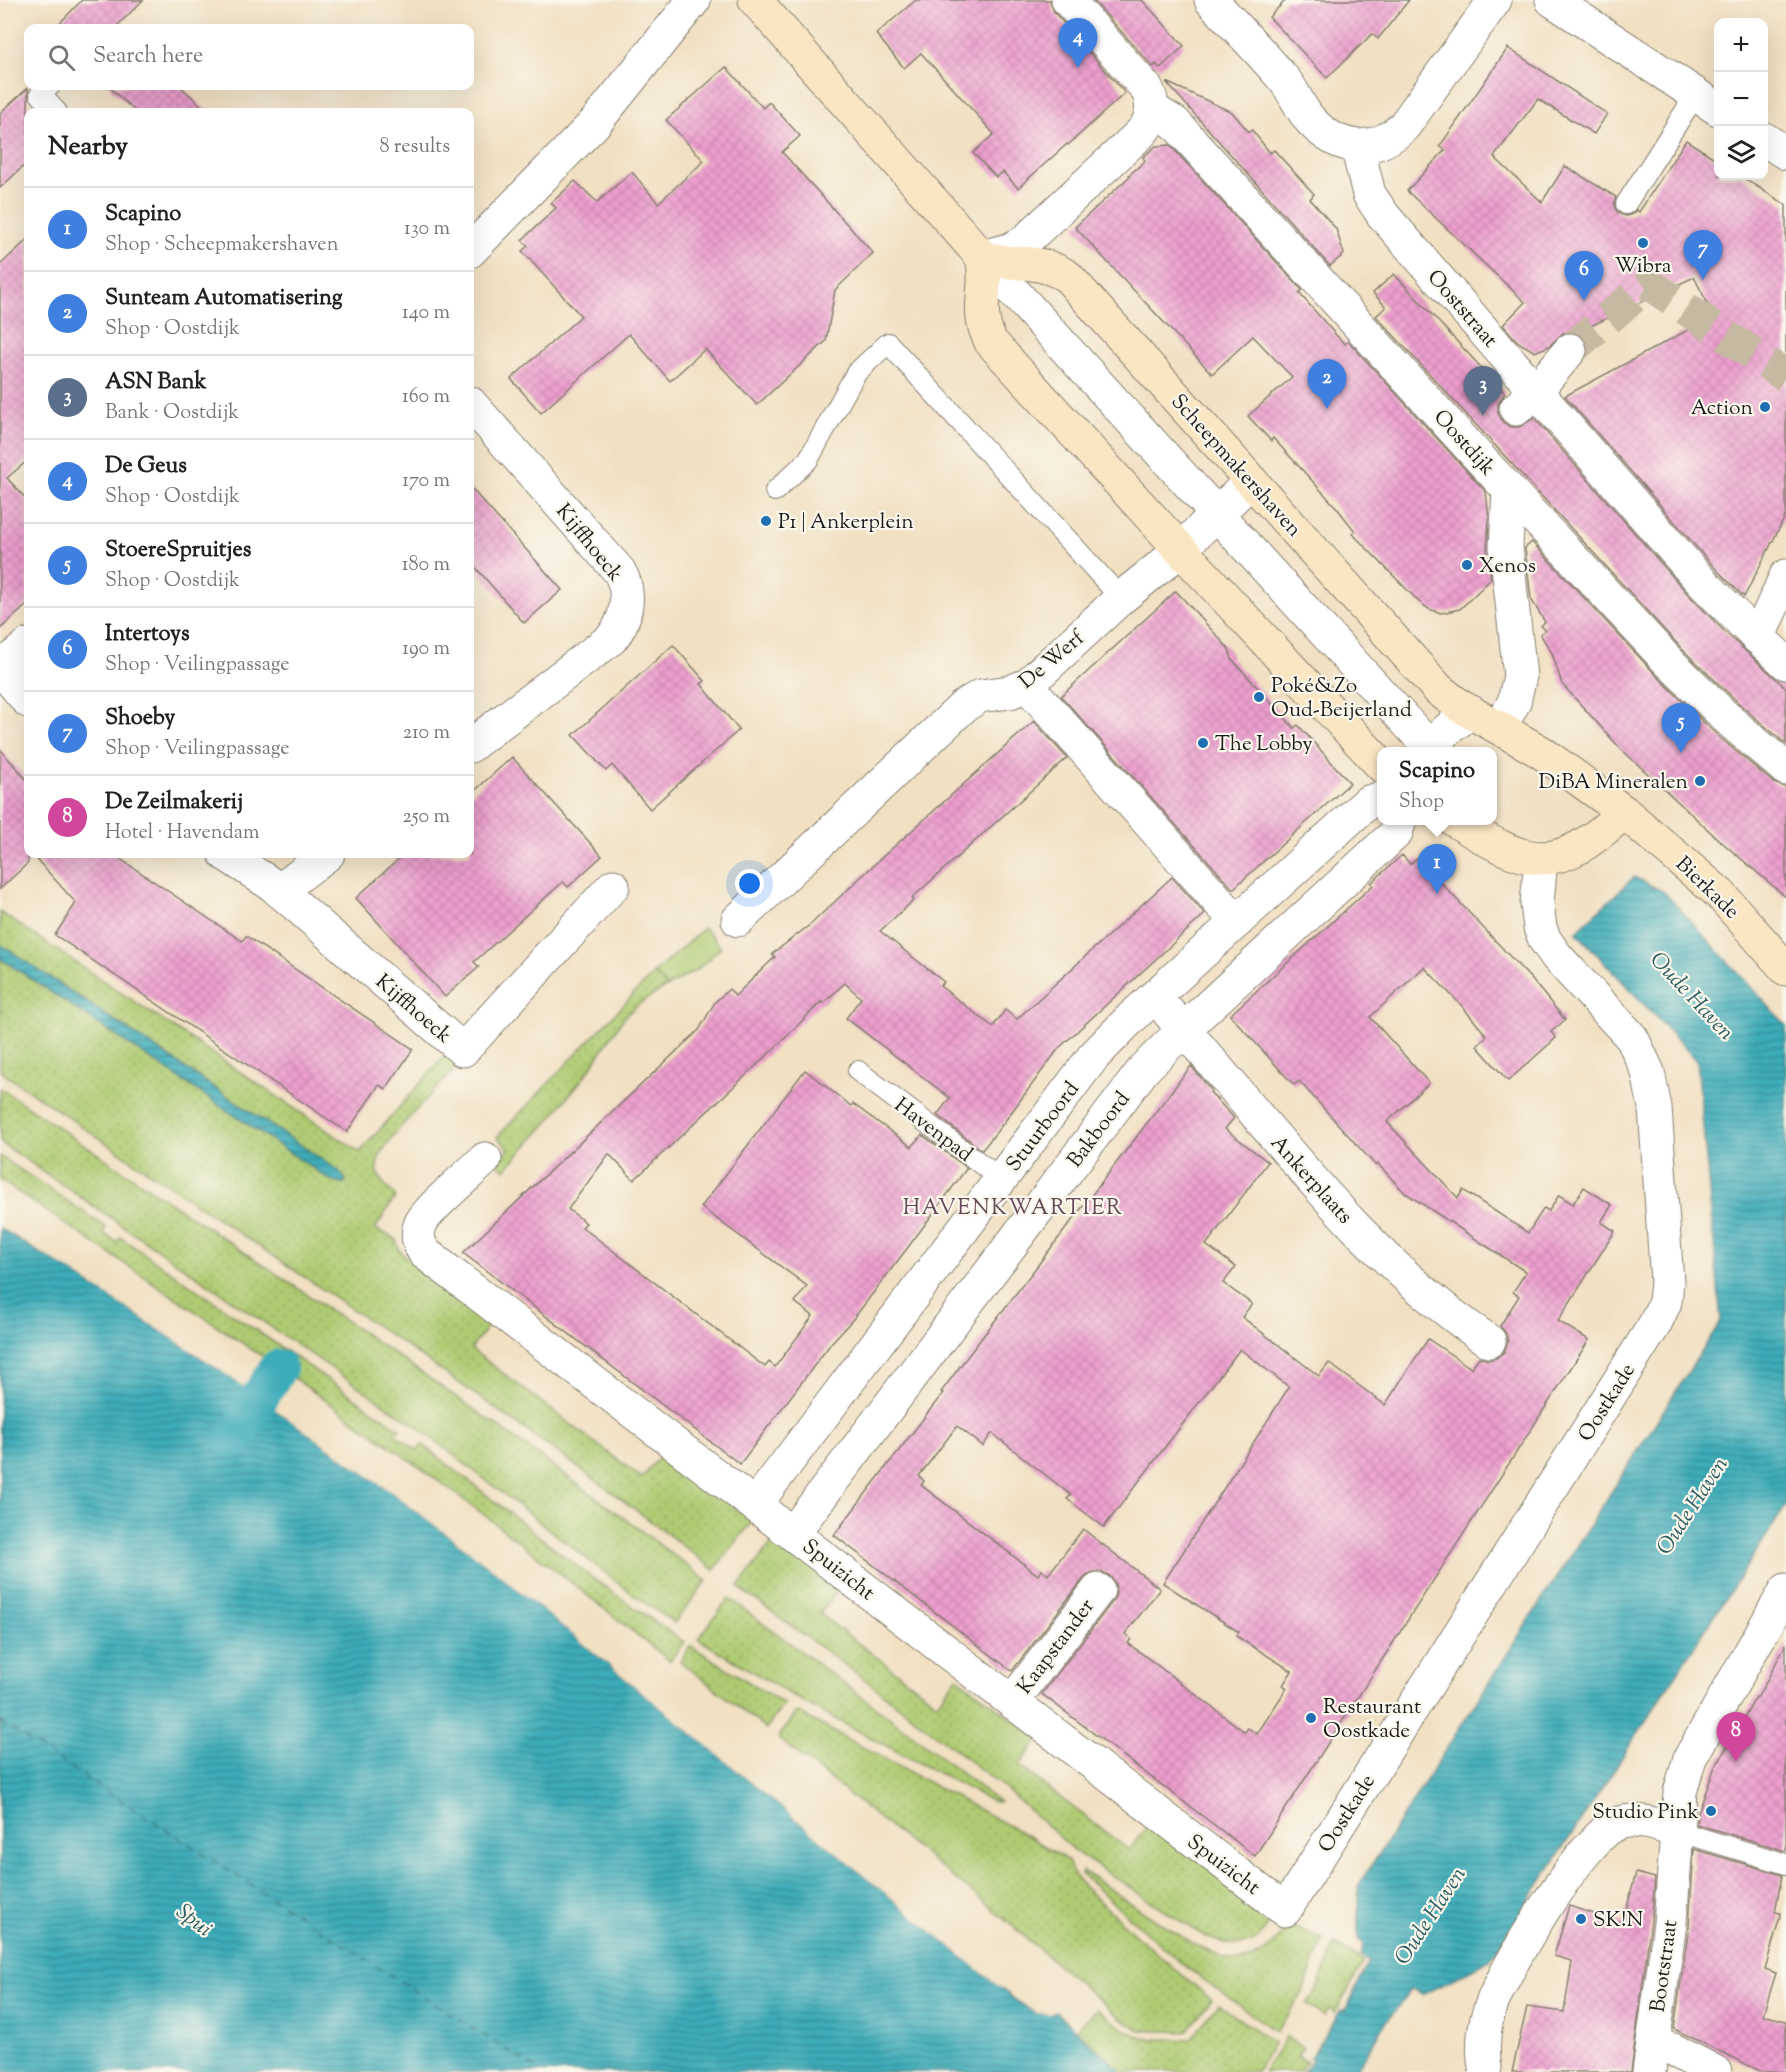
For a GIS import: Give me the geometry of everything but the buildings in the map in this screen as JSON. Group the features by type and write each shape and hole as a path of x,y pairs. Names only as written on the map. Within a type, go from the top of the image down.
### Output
{"street":[{"path":"474,247 590,129 694,0"},
{"path":"755,0 982,257 1427,747"},
{"path":"982,257 1009,250 1024,242 1142,133 1150,120 1152,108 1144,85 1068,0"},
{"path":"1211,0 1286,82 1311,121 1337,140 1358,146 1379,144 1388,140 1404,126 1495,0"},
{"path":"1552,0 1707,102"},
{"name":"Oostdijk","path":"1152,108 1175,123 1480,444 1509,490 1669,662 1731,722 1786,769"},
{"path":"1768,142 1786,153"},
{"name":"Ooststraat","path":"1358,146 1364,180 1374,205 1526,400 1700,580 1786,663"},
{"path":"982,257 984,271 982,318 991,342 1377,761"},
{"name":"Scheepmakershaven","path":"982,257 994,261 1040,264 1068,277 1439,690 1471,712"},
{"path":"1526,400 1570,350"},
{"name":"Kijffhoeck","path":"474,408 619,571 624,581 627,598 623,618 611,639 474,743"},
{"name":"De Werf","path":"738,920 964,706 980,696 1010,692 1027,684 1121,598 1180,549 1251,481"},
{"path":"1500,728 1514,702 1520,676 1506,547 1509,490"},
{"path":"1758,638 1786,576"},
{"path":"24,648 0,669 24,696"},
{"path":"1027,684 1237,922"},
{"path":"1433,747 1448,729 1471,712"},
{"name":"Bierkade","path":"1471,712 1541,752 1624,812 1720,894 1786,969"},
{"name":"Stuurboord","path":"755,1505 1093,1057 1154,997 1368,802 1377,799"},
{"path":"1462,825 1510,853 1541,858 1555,857 1585,844 1624,812"},
{"name":"Bakboord","path":"793,1533 1134,1082 1184,1029 1396,833 1398,825"},
{"name":"Kijffhoeck","path":"231,858 279,891 463,1050 614,886"},
{"path":"279,891 323,858"},
{"name":"Oostkade","path":"1285,1910 1660,1316 1665,1302 1667,1282 1652,1086 1645,1061 1632,1038 1557,957 1545,940 1540,928 1538,904 1541,858"},
{"name":"Ankerplaats","path":"1154,997 1184,1029 1280,1145 1376,1248 1427,1296 1461,1323 1490,1341"},
{"name":"Spuizicht","path":"485,1159 422,1221 418,1233 420,1247 426,1254 1285,1910"},
{"name":"Havenpad","path":"1002,1180 1039,1208"},
{"path":"842,1391 879,1420"},
{"name":"Kaapstander","path":"1012,1702 1098,1590"},
{"name":"Bootstraat","path":"1715,2072 1673,2050 1651,2058 1673,1887 1680,1792 1690,1758 1786,1590"},
{"path":"1485,2068 1484,2033 1500,1986 1545,1909 1587,1849 1602,1832 1620,1822 1639,1822 1677,1832"}],"lane":[{"path":"45,90 40,94 53,108"},
{"path":"1626,204 1707,102"},
{"path":"775,491 808,460 856,373 888,343 1121,598"},
{"name":"Havenpad","path":"858,1071 1002,1180"},
{"path":"1677,1832 1786,1864"}],"green space":[{"path":"0,912 360,1152 447,1053 460,1064 401,1127 382,1152 378,1161 378,1172 385,1185 396,1196 375,1229 396,1239 399,1251 490,1323 471,1349 642,1478 662,1453 753,1521 714,1570 593,1478 470,1391 0,1071 0,958 332,1180 343,1184 346,1180 339,1171 0,944"},
{"path":"704,928 721,947 698,969 667,987 654,973"},
{"path":"654,973 667,987 640,1003 625,1016 587,1073 548,1122 505,1170 495,1162 509,1149 497,1137"},
{"path":"0,1088 446,1390 534,1452 707,1581 674,1623 635,1596 416,1426 0,1142"},
{"path":"0,1156 106,1227 103,1233 117,1242 120,1237 400,1429 394,1433 417,1450 423,1445 591,1577 684,1642 670,1661 555,1569 383,1441 0,1180"},
{"path":"776,1537 840,1587 820,1614 937,1703 957,1677 1039,1739 1019,1766 1129,1850 1149,1824 1273,1915 1262,1934 1248,1944 1240,1945 1204,1936 1080,1855 1004,1788 962,1755 864,1679 738,1587"},
{"path":"729,1598 999,1802 993,1802 805,1703 698,1639"},
{"path":"691,1646 784,1704 766,1729 680,1661"},
{"path":"797,1712 1032,1838 1068,1861 1072,1872 1084,1887 1148,1946 1212,2000 1186,2032 1139,2030 1120,2018 983,1901 778,1738"},
{"path":"1083,1871 1184,1938 1224,1958 1238,1961 1261,1954 1274,1944 1288,1924 1323,1939 1303,1992 1276,2032 1182,1964 1081,1874"},
{"path":"1335,1944 1364,1961 1335,2013 1328,2008 1324,2016 1307,2005 1319,1985"},
{"path":"1218,2004 1274,2043 1256,2072 1122,2072 1076,2030 1097,2009 1131,2033 1140,2036 1191,2039"},
{"path":"1286,2037 1303,2048 1297,2056 1307,2062 1299,2072 1263,2072"}],"water":[{"name":"Oude Haven","path":"1634,877 1664,892 1786,1025 1786,1506 1490,1960 1422,1995 1412,1989 1378,2033 1379,2035 1355,2072 1303,2072 1312,2061 1310,2058 1341,2010 1345,2011 1369,1961 1361,1956 1363,1944 1358,1939 1358,1886 1721,1321 1697,1061 1576,932"},
{"path":"0,944 339,1171 346,1180 343,1184 332,1181 0,958"},
{"name":"Spui","path":"0,1228 64,1267 210,1363 394,1494 499,1574 1024,2007 1040,2014 1055,2011 1122,2072 0,2072"}],"pier":[{"path":"0,1224 66,1264 212,1361 396,1492 501,1571 999,1983 1038,2010 1046,2012 1057,2008 1049,2014 1037,2013 997,1985 499,1574 394,1494 210,1363 0,1227"}],"waterway":[{"path":"233,1440 278,1368"}],"ferry route":[{"path":"0,1722 541,2072"},
{"path":"1099,2072 1103,2067"}],"tunnel":[{"path":"1570,350 1649,284 1786,376"}],"place":[{"name":"De Geus","path":"1078,68"},
{"name":"Wibra","path":"1643,243"},
{"name":"Shoeby","path":"1703,280"},
{"name":"Intertoys","path":"1584,301"},
{"name":"Action","path":"1765,407"},
{"name":"Sunteam Automatisering","path":"1327,409"},
{"name":"ASN Bank","path":"1483,416"},
{"name":"P1 | Ankerplein","path":"766,521"},
{"name":"Xenos","path":"1467,565"},
{"name":"Poké&Zo Oud-Beijerland","path":"1259,697"},
{"name":"The Lobby","path":"1203,743"},
{"name":"StoereSpruitjes","path":"1681,753"},
{"name":"DiBA Mineralen","path":"1700,781"},
{"name":"Scapino","path":"1437,894"},
{"name":"Restaurant Oostkade","path":"1311,1718"},
{"name":"De Zeilmakerij","path":"1736,1762"},
{"name":"Studio Pink","path":"1711,1811"},
{"name":"SK!N","path":"1581,1919"}],"district":[{"name":"HAVENKWARTIER","path":"1013,1206"}]}
